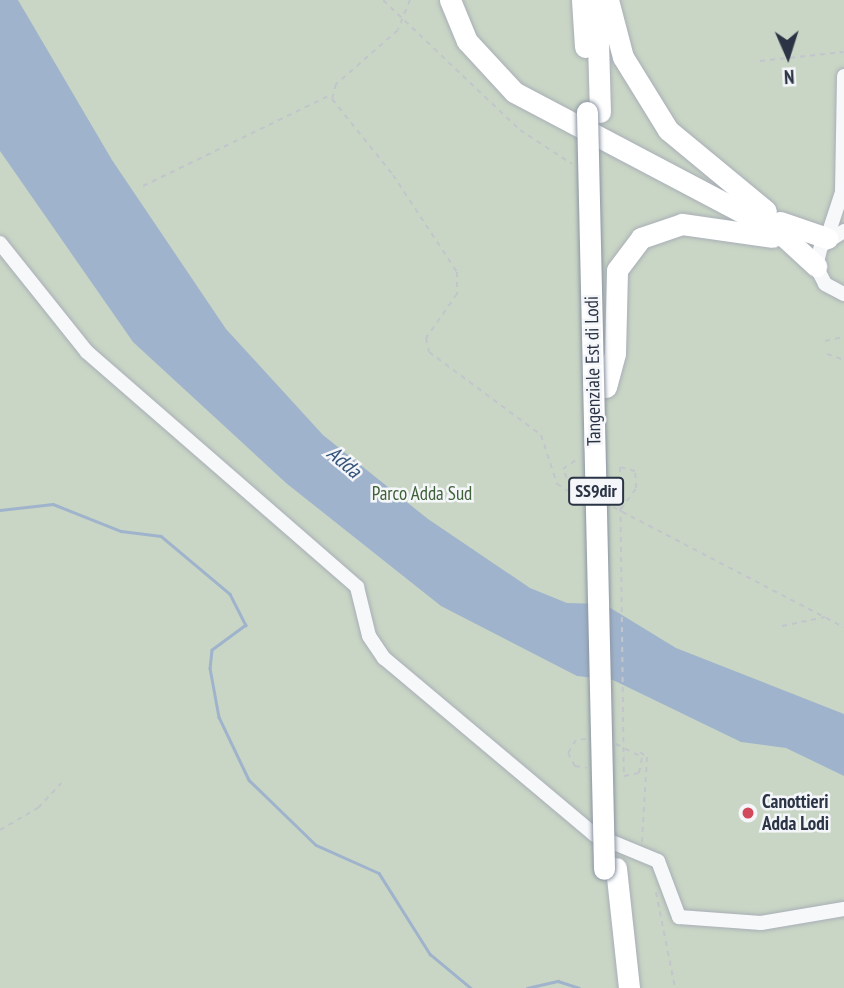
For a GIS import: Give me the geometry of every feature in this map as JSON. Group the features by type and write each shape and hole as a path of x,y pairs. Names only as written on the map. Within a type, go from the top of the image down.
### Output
{"highway":[{"path":"450,0 467,41 514,92 713,195 801,248 816,266"},
{"path":"574,0 585,46"},
{"name":"Tangenziale Est di Lodi","path":"582,0 594,112 606,387 610,869"},
{"name":"Tangenziale Est di Lodi","path":"597,0 594,112 610,869"},
{"path":"608,0 623,57 668,130 712,172 792,227"},
{"path":"713,195 792,227 836,235"},
{"path":"606,387 615,353 621,261 650,231 682,224 751,231 801,248"},
{"name":"SS9dir","path":"610,869 614,988"},
{"name":"SS9dir","path":"610,869 628,988"}],"street":[{"path":"844,76 843,194 836,235 816,266 825,284 844,294"},
{"path":"0,243 87,352 358,587 369,636 384,658 582,825 661,864 674,912 684,920 761,923 844,908"}],"path":[{"path":"383,0 401,21 520,130 572,164"},
{"path":"143,186 331,95 401,21 410,0"},
{"path":"760,61 844,52"},
{"path":"331,95 457,272 457,294 426,338 429,352 537,432 548,444 557,484 587,500"},
{"path":"825,341 844,337"},
{"path":"827,354 844,360"},
{"path":"576,496 564,479 568,462 586,461"},
{"path":"621,509 636,488 635,471 620,467 624,776 639,773 642,757"},
{"path":"610,506 621,509 844,627"},
{"path":"782,626 826,617"},
{"path":"570,746 575,766 593,765"},
{"path":"638,752 647,757 640,853"},
{"path":"0,830 38,808 61,783"},
{"path":"654,883 675,988"}],"green space":[{"name":"Parco Adda Sud","path":"0,0 844,0 844,988 0,988"}],"water":[{"name":"Adda","path":"0,0 18,0 112,160 226,329 323,435 428,519 530,588 567,603 604,604 676,648 844,714 844,776 786,748 741,742 613,680 577,676 441,606 286,483 133,342 0,151"}],"waterway":[{"path":"0,510 53,504 121,531 161,536 230,594 246,625 212,650 210,668 219,717 249,780 316,845 379,873 430,954 471,988"},
{"path":"527,988 558,981 579,988"}],"place":[{"name":"Canottieri Adda Lodi","path":"748,813"}]}
